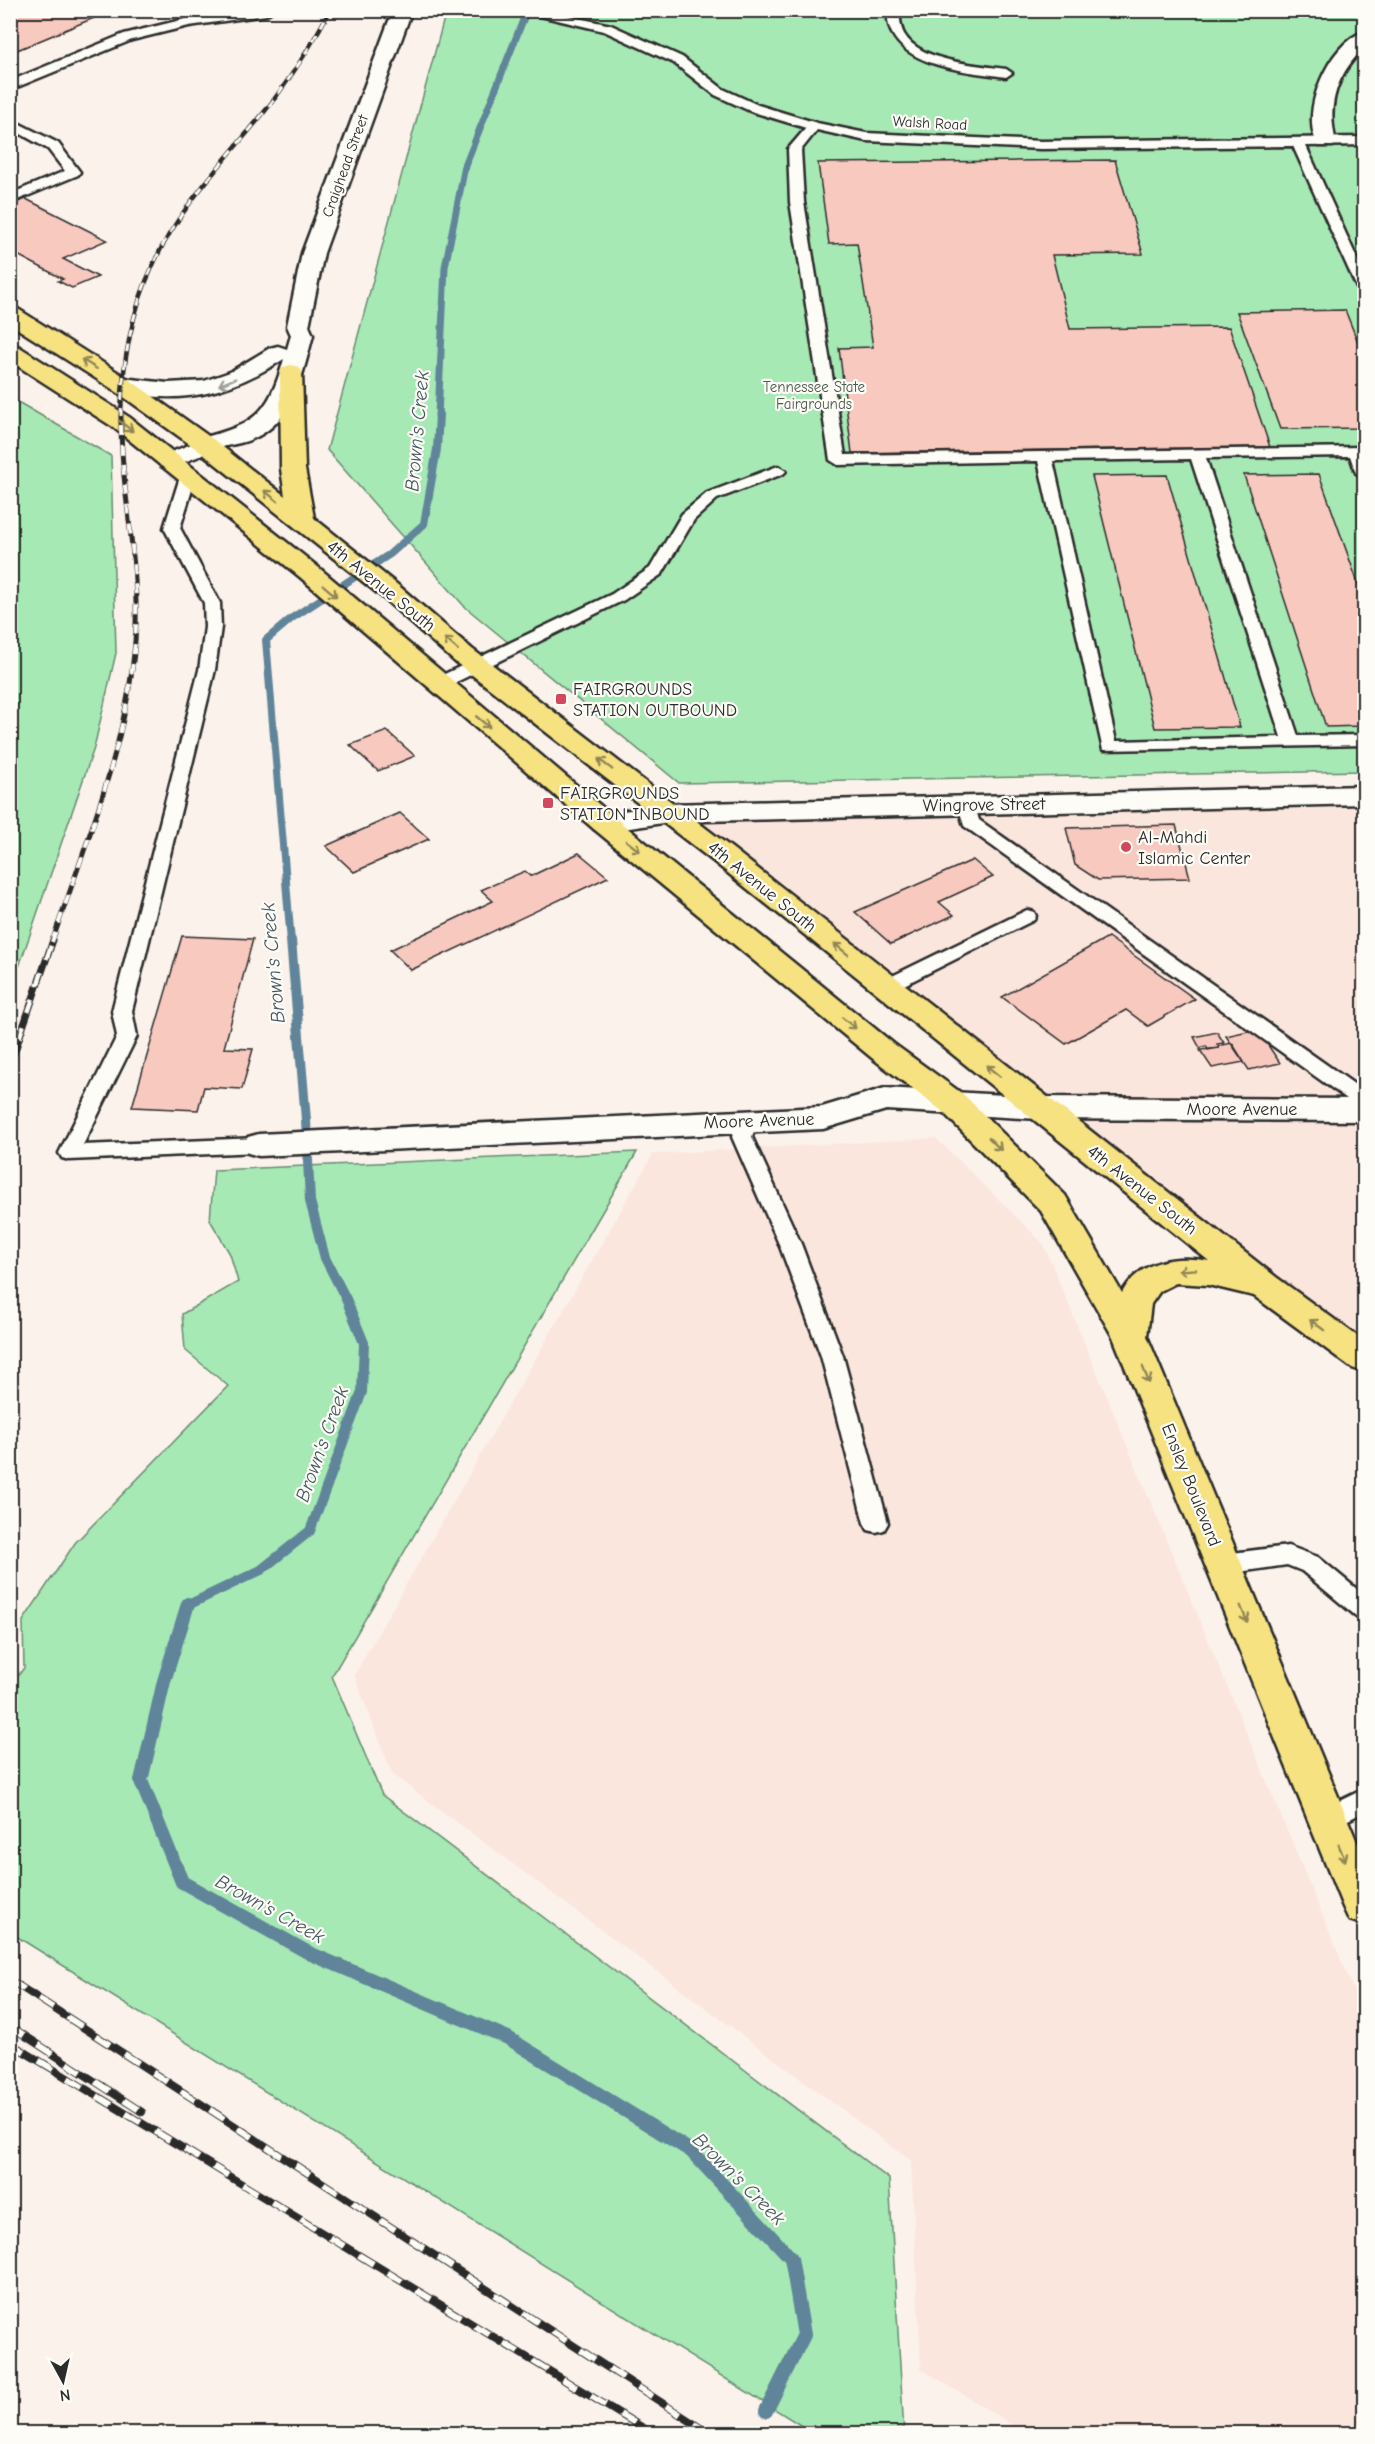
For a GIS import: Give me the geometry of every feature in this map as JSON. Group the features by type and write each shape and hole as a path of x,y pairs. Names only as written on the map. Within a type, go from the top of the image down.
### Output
{"main road":[{"name":"4th Avenue South","path":"10,314 212,443 302,521 350,558 477,665 669,813 1264,1286 1365,1359"},
{"name":"4th Avenue South","path":"10,351 121,422 309,572 603,823 884,1051 953,1103"},
{"path":"285,362 293,469 302,521"},
{"name":"Ensley Boulevard","path":"953,1103 1053,1203 1130,1336 1365,1907"},
{"path":"1130,1336 1137,1297 1148,1282 1169,1271 1197,1269 1264,1286"}],"street":[{"name":"Craighead Street","path":"179,469 212,443 241,437 262,425 281,404 285,362 302,335 298,326 314,253 403,10"},
{"path":"1326,142 1321,128 1320,108 1326,87 1339,67 1365,38"},
{"path":"122,385 181,391 217,386 285,362"},
{"name":"Wingrove Street","path":"603,823 669,813 1365,795"},
{"name":"Moore Avenue","path":"259,1145 823,1118 885,1099 1039,1108 1365,1110"}],"lane":[{"name":"Walsh Road","path":"521,10 607,28 678,60 719,92 754,108 814,126 866,137 1041,145 1365,141"},
{"path":"893,10 898,35 916,52 942,62 1006,73"},
{"path":"10,86 128,38 189,22 266,11"},
{"path":"10,123 53,146 73,172 10,199"},
{"path":"814,126 794,149 797,202 838,460 1360,451 1365,473"},
{"path":"1298,142 1365,288"},
{"path":"1197,454 1290,742"},
{"path":"1044,456 1109,746 1365,740"},
{"path":"179,469 172,528 212,603 213,627 207,670 122,1011 127,1036 69,1153 259,1145"},
{"path":"438,684 618,597 656,571 688,517 712,496 778,471"},
{"path":"967,805 970,822 1365,1101"},
{"path":"887,986 1027,916"},
{"path":"747,1121 742,1137 748,1155 790,1244 832,1356 876,1523"},
{"path":"1224,1564 1288,1555 1310,1564 1365,1609"},
{"path":"1328,1819 1365,1800"}],"shaded area":[{"path":"1364,795 1364,1359 1264,1286 669,813"},
{"path":"936,1138 1043,1243 1364,2015 1364,2433 1026,2433 921,2369 911,2161 392,1774 354,1675 653,1154"}],"green space":[{"name":"Tennessee State Fairgrounds","path":"446,11 1364,11 1364,771 679,783 464,606 327,450"},
{"path":"11,398 111,456 116,653 94,748 11,990"},
{"path":"637,1152 332,1676 382,1795 889,2179 904,2433 813,2433 11,1933 10,1686 24,1668 23,1621 75,1543 228,1386 185,1350 182,1314 238,1282 230,1254 210,1220 214,1170"}],"building":[{"path":"10,10 113,10 10,53"},
{"path":"1115,160 1143,254 1052,255 1070,329 1229,327 1270,447 852,453 839,348 873,347 857,243 829,244 818,163"},
{"path":"26,199 107,240 63,259 98,277 72,288 58,281 63,279 10,251 10,205"},
{"path":"1345,310 1364,357 1364,428 1280,429 1237,312"},
{"path":"1319,474 1364,600 1364,726 1326,727 1244,475"},
{"path":"1167,475 1240,727 1155,728 1092,476"},
{"path":"387,731 415,756 378,771 350,745"},
{"path":"400,813 429,839 354,872 326,846"},
{"name":"Al-Mahdi Islamic Center","path":"1176,825 1190,878 1098,880 1075,865 1066,828"},
{"path":"579,853 608,877 411,970 390,950 493,901 481,890 525,871 531,876"},
{"path":"973,860 993,877 939,902 954,915 891,944 855,912"},
{"path":"182,936 253,939 224,1048 253,1049 242,1089 204,1087 198,1110 132,1107"},
{"path":"1108,937 1195,999 1148,1026 1126,1010 1066,1044 1002,997"},
{"path":"1257,1029 1280,1063 1249,1070 1226,1036"},
{"path":"1217,1032 1224,1043 1217,1044 1219,1048 1208,1050 1206,1046 1200,1048 1194,1037"},
{"path":"1232,1043 1244,1062 1212,1068 1200,1050 1219,1048 1218,1046"}],"waterway":[{"name":"Brown's Creek","path":"438,416 445,267 465,166 527,10"},
{"name":"Brown's Creek","path":"291,942 266,640 292,618 390,554 424,524 437,449 439,415"},
{"name":"Brown's Creek","path":"188,1605 261,1570 310,1531 362,1392 364,1343 346,1299 325,1258 310,1201 306,1120 291,940"},
{"name":"Brown's Creek","path":"188,1605 164,1681 141,1781 182,1882 309,1953 508,2038 691,2151 791,2258 804,2335 766,2411"}],"railway":[{"path":"121,416 123,377 133,320 145,283 163,245 200,190 268,108 305,53 330,10"},
{"path":"52,942 106,786 117,746 133,665 136,598 123,467 121,416"},
{"path":"10,1065 53,940"},
{"path":"10,1980 710,2434"},
{"path":"10,2026 142,2112"},
{"path":"10,2043 653,2434"}],"place":[{"name":"FAIRGROUNDS STATION OUTBOUND","path":"561,699"},
{"name":"FAIRGROUNDS STATION INBOUND","path":"548,803"},
{"name":"Al-Mahdi Islamic Center","path":"1126,847"}]}
